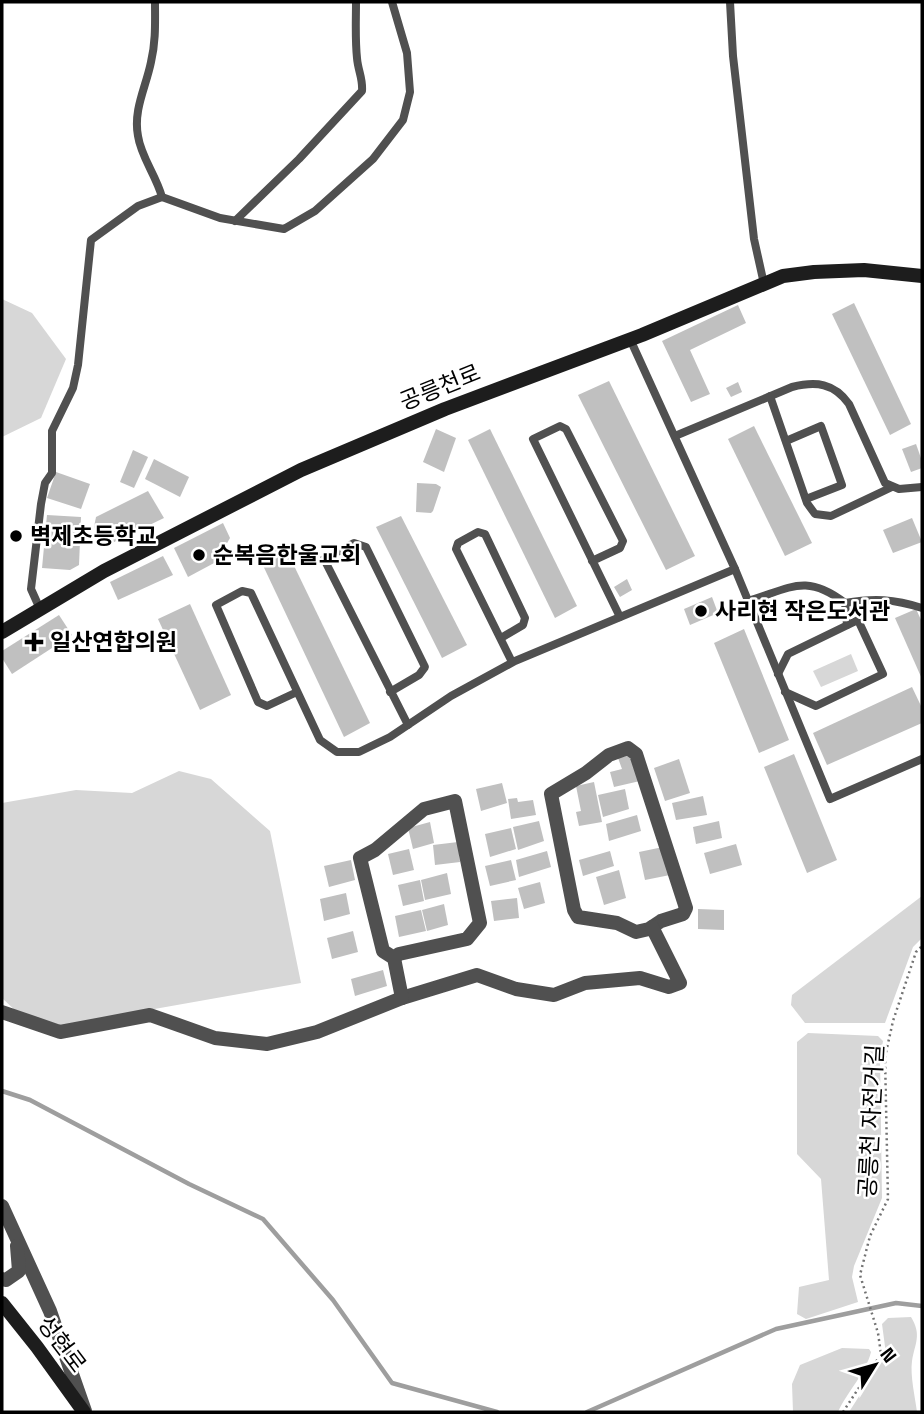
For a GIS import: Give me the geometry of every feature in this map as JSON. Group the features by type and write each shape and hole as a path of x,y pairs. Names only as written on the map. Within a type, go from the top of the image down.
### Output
{"street":[{"name":"공릉천로","path":"2,632 104,571 301,470 445,409 631,339 783,276 864,270 922,276"},
{"path":"628,748 636,754 686,908 683,914 652,927 636,932 617,923 579,917 574,910 566,881 563,851 551,794 586,773 609,755 628,748"},
{"path":"394,958 399,954 467,939 481,923 456,801 424,809 375,850 360,858 383,951 394,958 402,999"},
{"path":"2,1012 60,1032 150,1015 215,1038 267,1044 317,1032 402,999 477,975 516,989 554,995 585,983 640,978 669,987 680,983 652,927"},
{"path":"2,1206 50,1311 85,1412"},
{"path":"2,1279 6,1280 19,1271 16,1234"},
{"name":"성현로","path":"2,1303 85,1412"}],"lane":[{"path":"155,2 156,36 137,114 141,146 158,181 162,197"},
{"path":"235,221 299,159 362,91 363,78 358,70 355,45 356,2"},
{"path":"40,610 31,589 41,504 45,483 52,472 52,431 73,388 78,365 91,240 138,206 162,197 220,218 284,229 315,211 373,159 403,120 410,92 407,53 392,2"},
{"path":"730,2 733,56 749,200 764,284"},
{"path":"631,339 735,569 830,799 922,759"},
{"path":"675,436 792,387 812,382 822,384 842,395 849,404 885,483 899,489 922,487"},
{"path":"771,396 806,499 815,513 831,516 892,486"},
{"path":"592,561 620,548 623,541 566,429 560,426 533,439 592,561 620,617"},
{"path":"786,441 821,426 842,485 806,499"},
{"path":"501,638 523,625 525,618 485,534 478,532 458,543 456,549 512,662"},
{"path":"390,692 419,676 425,667 366,547 354,543 324,559 390,692 408,725"},
{"path":"298,692 267,706 258,702 216,605 242,591 251,593 298,692 320,740 337,751 359,751 390,737 451,696 512,662 735,569"},
{"path":"748,601 793,586 812,584 827,590 845,604 846,625"},
{"path":"845,604 870,598 922,608"},
{"path":"778,674 788,654 858,620 883,674 816,706 786,692"}],"path":[{"name":"공릉천 자전거길","path":"843,1412 881,1354 878,1334 860,1275 870,1236 888,1199 885,1057 893,1021 916,952 922,946"}],"shaded area":[{"path":"2,299 32,313 66,359 41,418 2,437"},
{"path":"851,654 858,671 821,687 813,671"},
{"path":"179,771 211,779 270,831 301,983 36,1030 2,998 2,803 76,790 132,793"},
{"path":"922,896 922,938 913,947 885,1023 805,1023 791,1005 792,995"},
{"path":"808,1033 878,1036 883,1041 880,1058 882,1198 854,1266 852,1277 858,1302 806,1319 797,1314 799,1287 829,1280 821,1179 797,1154 797,1042"},
{"path":"911,1317 917,1334 912,1380 917,1412 849,1412 886,1354 882,1324 888,1318"},
{"path":"842,1348 869,1349 871,1352 838,1412 793,1412 792,1384 800,1365"}],"building":[{"path":"854,303 911,424 890,435 832,314"},
{"path":"738,305 746,323 690,350 710,394 691,402 662,341"},
{"path":"609,381 695,556 666,570 578,395"},
{"path":"738,382 742,392 731,397 726,388"},
{"path":"754,426 812,543 785,556 728,439"},
{"path":"436,429 456,438 444,472 423,462"},
{"path":"490,429 577,606 555,618 468,440"},
{"path":"916,444 922,468 911,472 902,449"},
{"path":"133,450 148,457 134,488 120,482"},
{"path":"154,459 189,477 180,497 145,479"},
{"path":"56,472 90,484 81,509 47,498"},
{"path":"417,483 436,484 441,487 431,513 416,512"},
{"path":"148,491 164,518 108,545 103,544 94,527 96,517"},
{"path":"47,515 81,517 79,565 70,570 42,568"},
{"path":"401,516 467,645 442,658 376,527"},
{"path":"912,518 922,542 893,553 883,530"},
{"name":"순복음한울교회","path":"223,523 230,538 216,562 188,577 174,548"},
{"path":"284,545 370,723 344,737 259,557"},
{"path":"163,556 173,575 118,600 110,582"},
{"path":"627,579 632,590 620,597 614,587"},
{"name":"사리현 작은도서관","path":"712,597 718,613 690,625 684,609"},
{"path":"190,604 231,695 200,710 158,619"},
{"path":"916,609 922,622 922,679 895,618"},
{"path":"59,615 72,635 12,674 2,658 2,651"},
{"path":"744,629 789,740 759,753 714,643"},
{"path":"912,687 922,708 922,723 827,765 813,733"},
{"path":"633,753 640,781 614,787 610,772 622,769 618,758"},
{"path":"794,754 837,860 807,873 764,767"},
{"path":"679,759 690,793 665,801 654,768"},
{"path":"594,782 602,822 579,826 576,812 581,811 576,786"},
{"path":"502,783 507,803 481,811 476,789"},
{"path":"625,789 629,809 603,817 598,795"},
{"path":"703,796 707,815 676,820 672,803"},
{"path":"517,798 518,802 533,800 536,815 511,819 508,799"},
{"path":"637,815 641,831 609,841 606,824"},
{"path":"539,821 544,841 518,850 513,827"},
{"path":"719,821 722,838 696,844 693,827"},
{"path":"430,822 434,843 413,849 408,828"},
{"path":"511,828 516,849 490,857 485,834"},
{"path":"458,842 460,862 435,865 433,845"},
{"path":"736,844 742,865 710,874 704,853"},
{"path":"663,847 670,875 645,880 639,852"},
{"path":"409,849 414,870 393,875 388,854"},
{"path":"547,851 551,867 519,877 516,860"},
{"path":"610,851 614,866 583,876 579,860"},
{"path":"351,860 355,880 329,887 324,866"},
{"path":"511,860 516,880 490,886 485,866"},
{"path":"619,870 626,898 604,905 596,877"},
{"path":"447,873 451,894 425,900 421,880"},
{"path":"420,880 424,901 403,906 398,885"},
{"path":"540,882 545,903 524,909 518,888"},
{"path":"346,893 350,914 324,921 320,899"},
{"path":"517,898 519,918 494,921 491,901"},
{"path":"444,904 448,925 427,931 422,910"},
{"path":"698,909 724,910 724,930 698,929"},
{"path":"421,910 426,931 399,937 395,916"},
{"path":"353,931 358,952 332,959 327,938"},
{"path":"383,970 387,986 355,996 351,979"}],"waterway":[{"path":"2,1091 30,1100 189,1184 263,1219 333,1300 392,1383 497,1412"},
{"path":"587,1412 776,1329 896,1303 922,1306"}],"place":[{"name":"벽제초등학교","path":"16,536"},
{"name":"순복음한울교회","path":"199,555"},
{"name":"사리현 작은도서관","path":"701,611"},
{"name":"일산연합의원","path":"34,642"}]}
